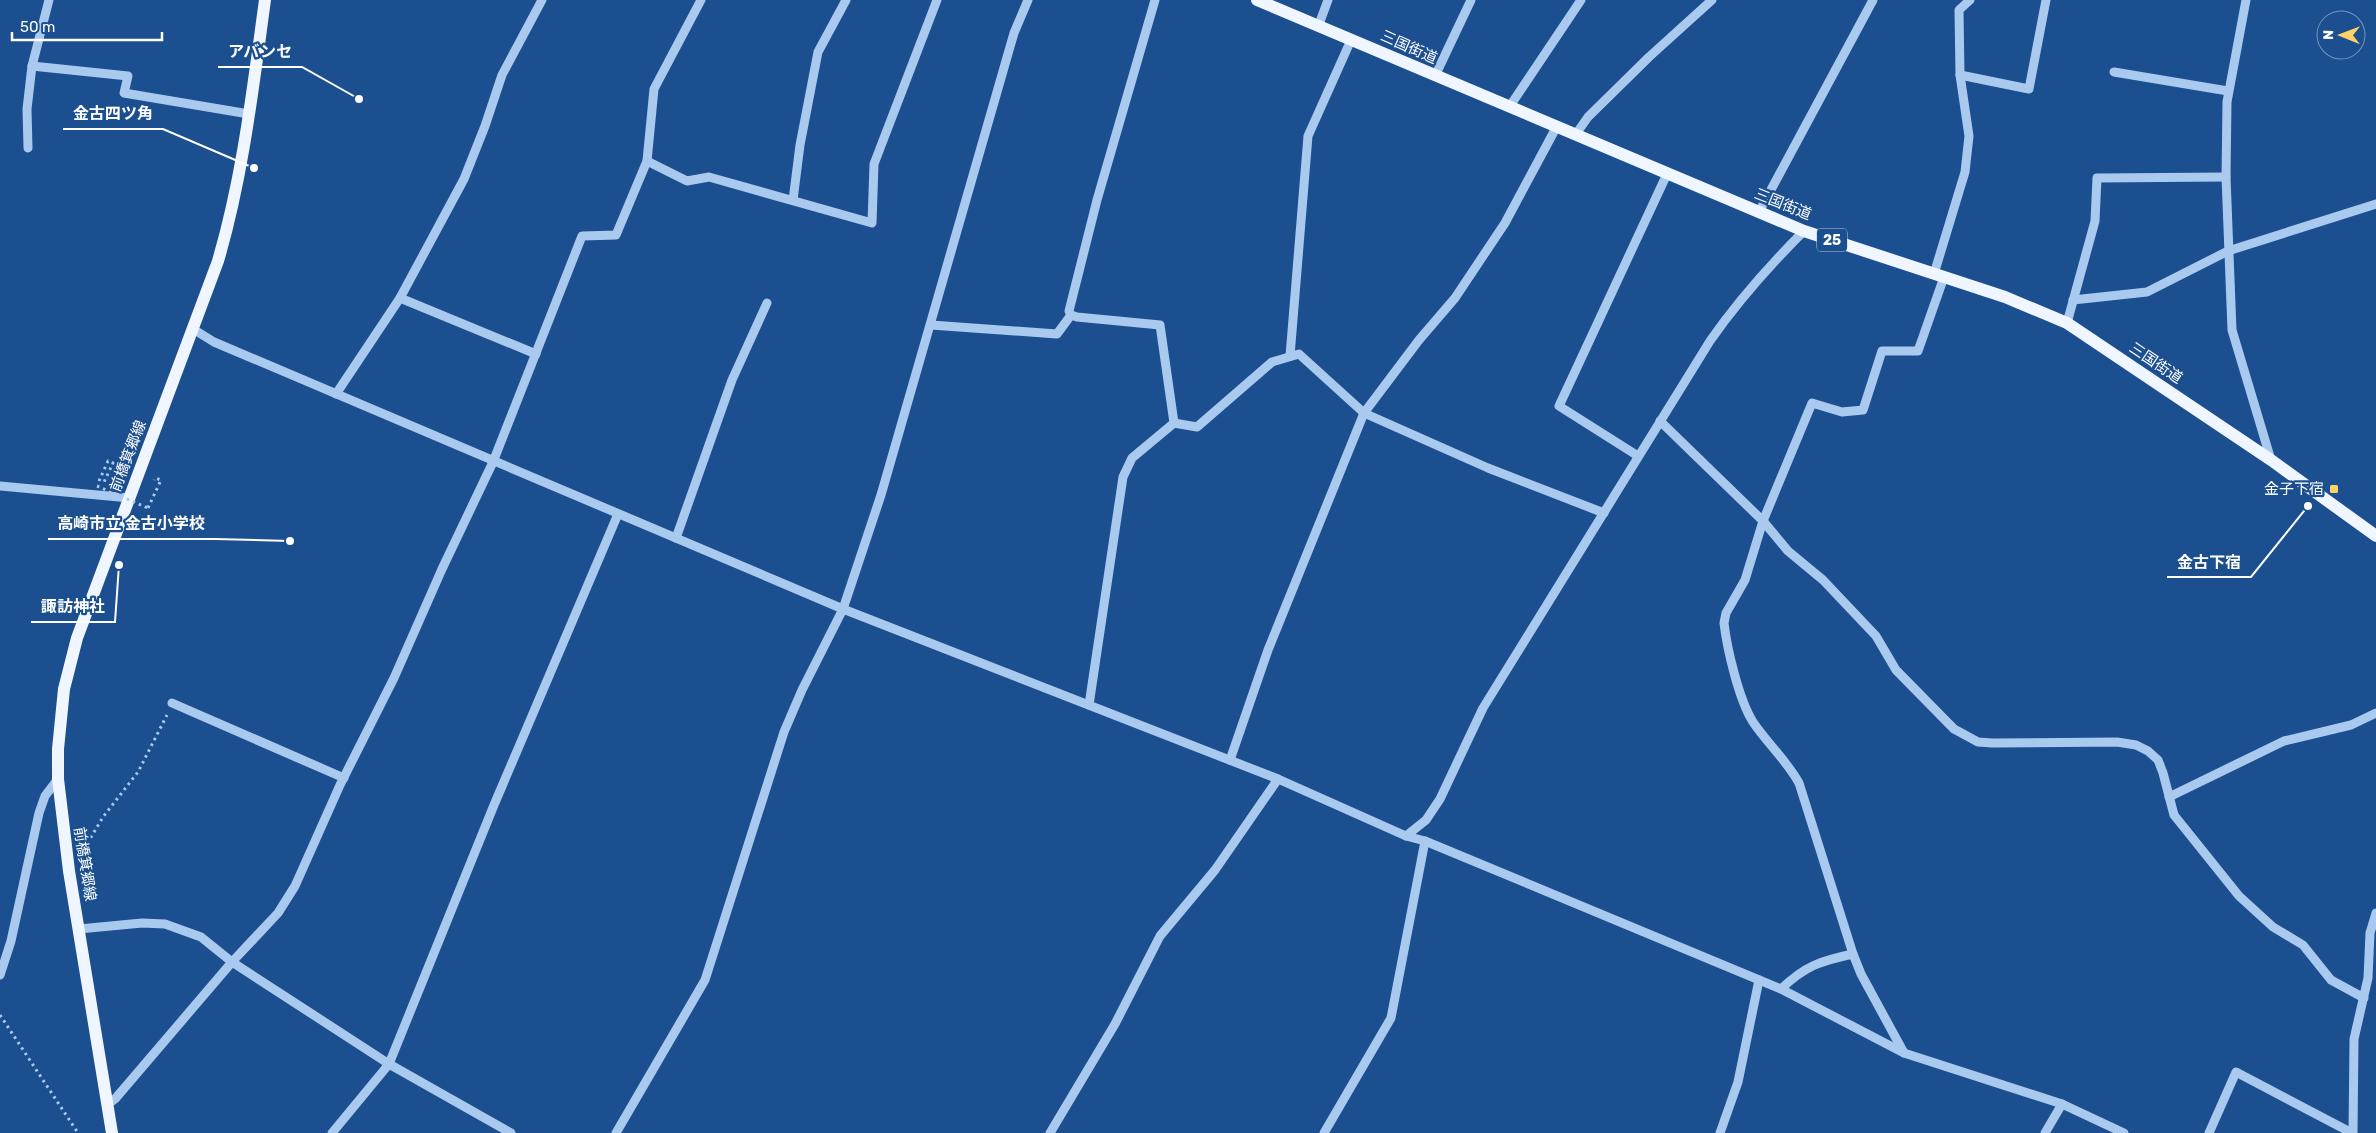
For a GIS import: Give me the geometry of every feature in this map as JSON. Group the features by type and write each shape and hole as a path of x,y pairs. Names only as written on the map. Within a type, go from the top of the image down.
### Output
{"main road":[{"name":"前橋箕郷線","path":"112,1133 69,871 58,780 60,719 64,689 71,660 218,261 229,222 249,114 265,0"},
{"name":"三国街道","path":"1257,0 1804,231 2005,297 2067,323 2271,460 2376,536"}],"street":[{"path":"28,148 27,109 32,66 49,0"},
{"path":"336,394 400,298 464,179 485,126 502,75 542,0"},
{"path":"107,1105 115,1099 232,962 278,912 295,886 344,778 394,678 442,569 493,462 582,236 616,235 647,161 654,89 701,0"},
{"path":"793,200 800,145 818,52 846,0"},
{"path":"647,161 687,181 709,177 872,223 874,164 937,0"},
{"path":"616,1133 705,980 784,732 802,690 843,609 881,495 1014,33 1028,0"},
{"path":"1071,315 1069,310 1097,200 1155,0"},
{"path":"1318,27 1328,0"},
{"path":"1435,76 1471,0"},
{"path":"1510,106 1581,0"},
{"path":"1576,134 1588,117 1712,0"},
{"path":"1759,212 1873,0"},
{"path":"1904,1053 1861,974 1853,954 1798,783 1791,770 1752,720 1744,705 1725,636 1724,623 1726,613 1745,580 1763,521 1812,403 1842,412 1863,410 1882,351 1918,351 1939,276 1966,163 1969,136 1960,75 1959,10 1970,0"},
{"path":"1960,75 2029,89 2046,0"},
{"path":"2246,0 2228,91 2226,177 2232,330 2271,460"},
{"path":"1290,356 1308,136 1351,40"},
{"path":"32,66 128,76 124,94 249,114"},
{"path":"2114,72 2228,91"},
{"path":"1230,760 1268,650 1364,413 1419,340 1455,298 1505,223 1557,126"},
{"path":"1638,456 1559,406 1667,174"},
{"path":"2067,323 2095,221 2097,178 2226,177"},
{"path":"2073,300 2147,292 2228,251 2376,204"},
{"path":"1406,836 1426,820 1440,799 1483,708 1638,456 1736,305 1764,270 1804,231"},
{"path":"400,298 536,354"},
{"path":"676,538 732,380 767,303"},
{"path":"931,325 1057,334 1071,315"},
{"path":"1071,315 1160,325 1174,423"},
{"path":"193,330 214,342 493,462 843,609 1278,779 1406,836 1425,841 1781,989 1904,1053 2062,1104 2124,1133"},
{"path":"1089,705 1123,477 1132,458 1174,423 1197,427 1272,362 1299,354 1364,413 1488,468 1604,513"},
{"path":"1660,422 1763,521 1788,551 1823,580 1876,636 1896,670 1954,729 1978,742 2117,742 2136,745 2148,751 2158,760 2174,815 2239,896 2274,927 2303,945 2331,980 2364,998"},
{"path":"0,486 130,498"},
{"path":"332,1133 389,1064 494,805 618,514"},
{"path":"172,703 344,778"},
{"path":"2169,797 2284,741 2351,725 2376,713"},
{"path":"1050,1133 1115,1024 1160,936 1215,870 1278,779"},
{"path":"0,974 11,941 39,813 45,796 58,780"},
{"path":"1324,1133 1391,1018 1425,841"},
{"path":"2209,1133 2236,1072 2352,1133 2354,1039 2368,978 2370,933 2376,913"},
{"path":"79,929 142,923 165,924 201,937 232,962 389,1064 511,1133"},
{"path":"1781,989 1807,968 1820,961 1853,954"},
{"path":"1720,1133 1738,1082 1759,980"},
{"path":"2046,1133 2062,1104"}],"path":[{"path":"106,479 113,463 108,460 97,486 148,508 161,480 155,478"},
{"path":"69,871 103,818 138,772 172,703"},
{"path":"0,1015 78,1133"}],"place":[{"name":"アバンセ","path":"359,99"},
{"name":"金古四ツ角","path":"254,168"},
{"name":"金子下宿","path":"2334,489"},
{"name":"金古下宿","path":"2308,506"},
{"name":"高崎市立 金古小学校","path":"290,541"},
{"name":"諏訪神社","path":"119,565"}]}
